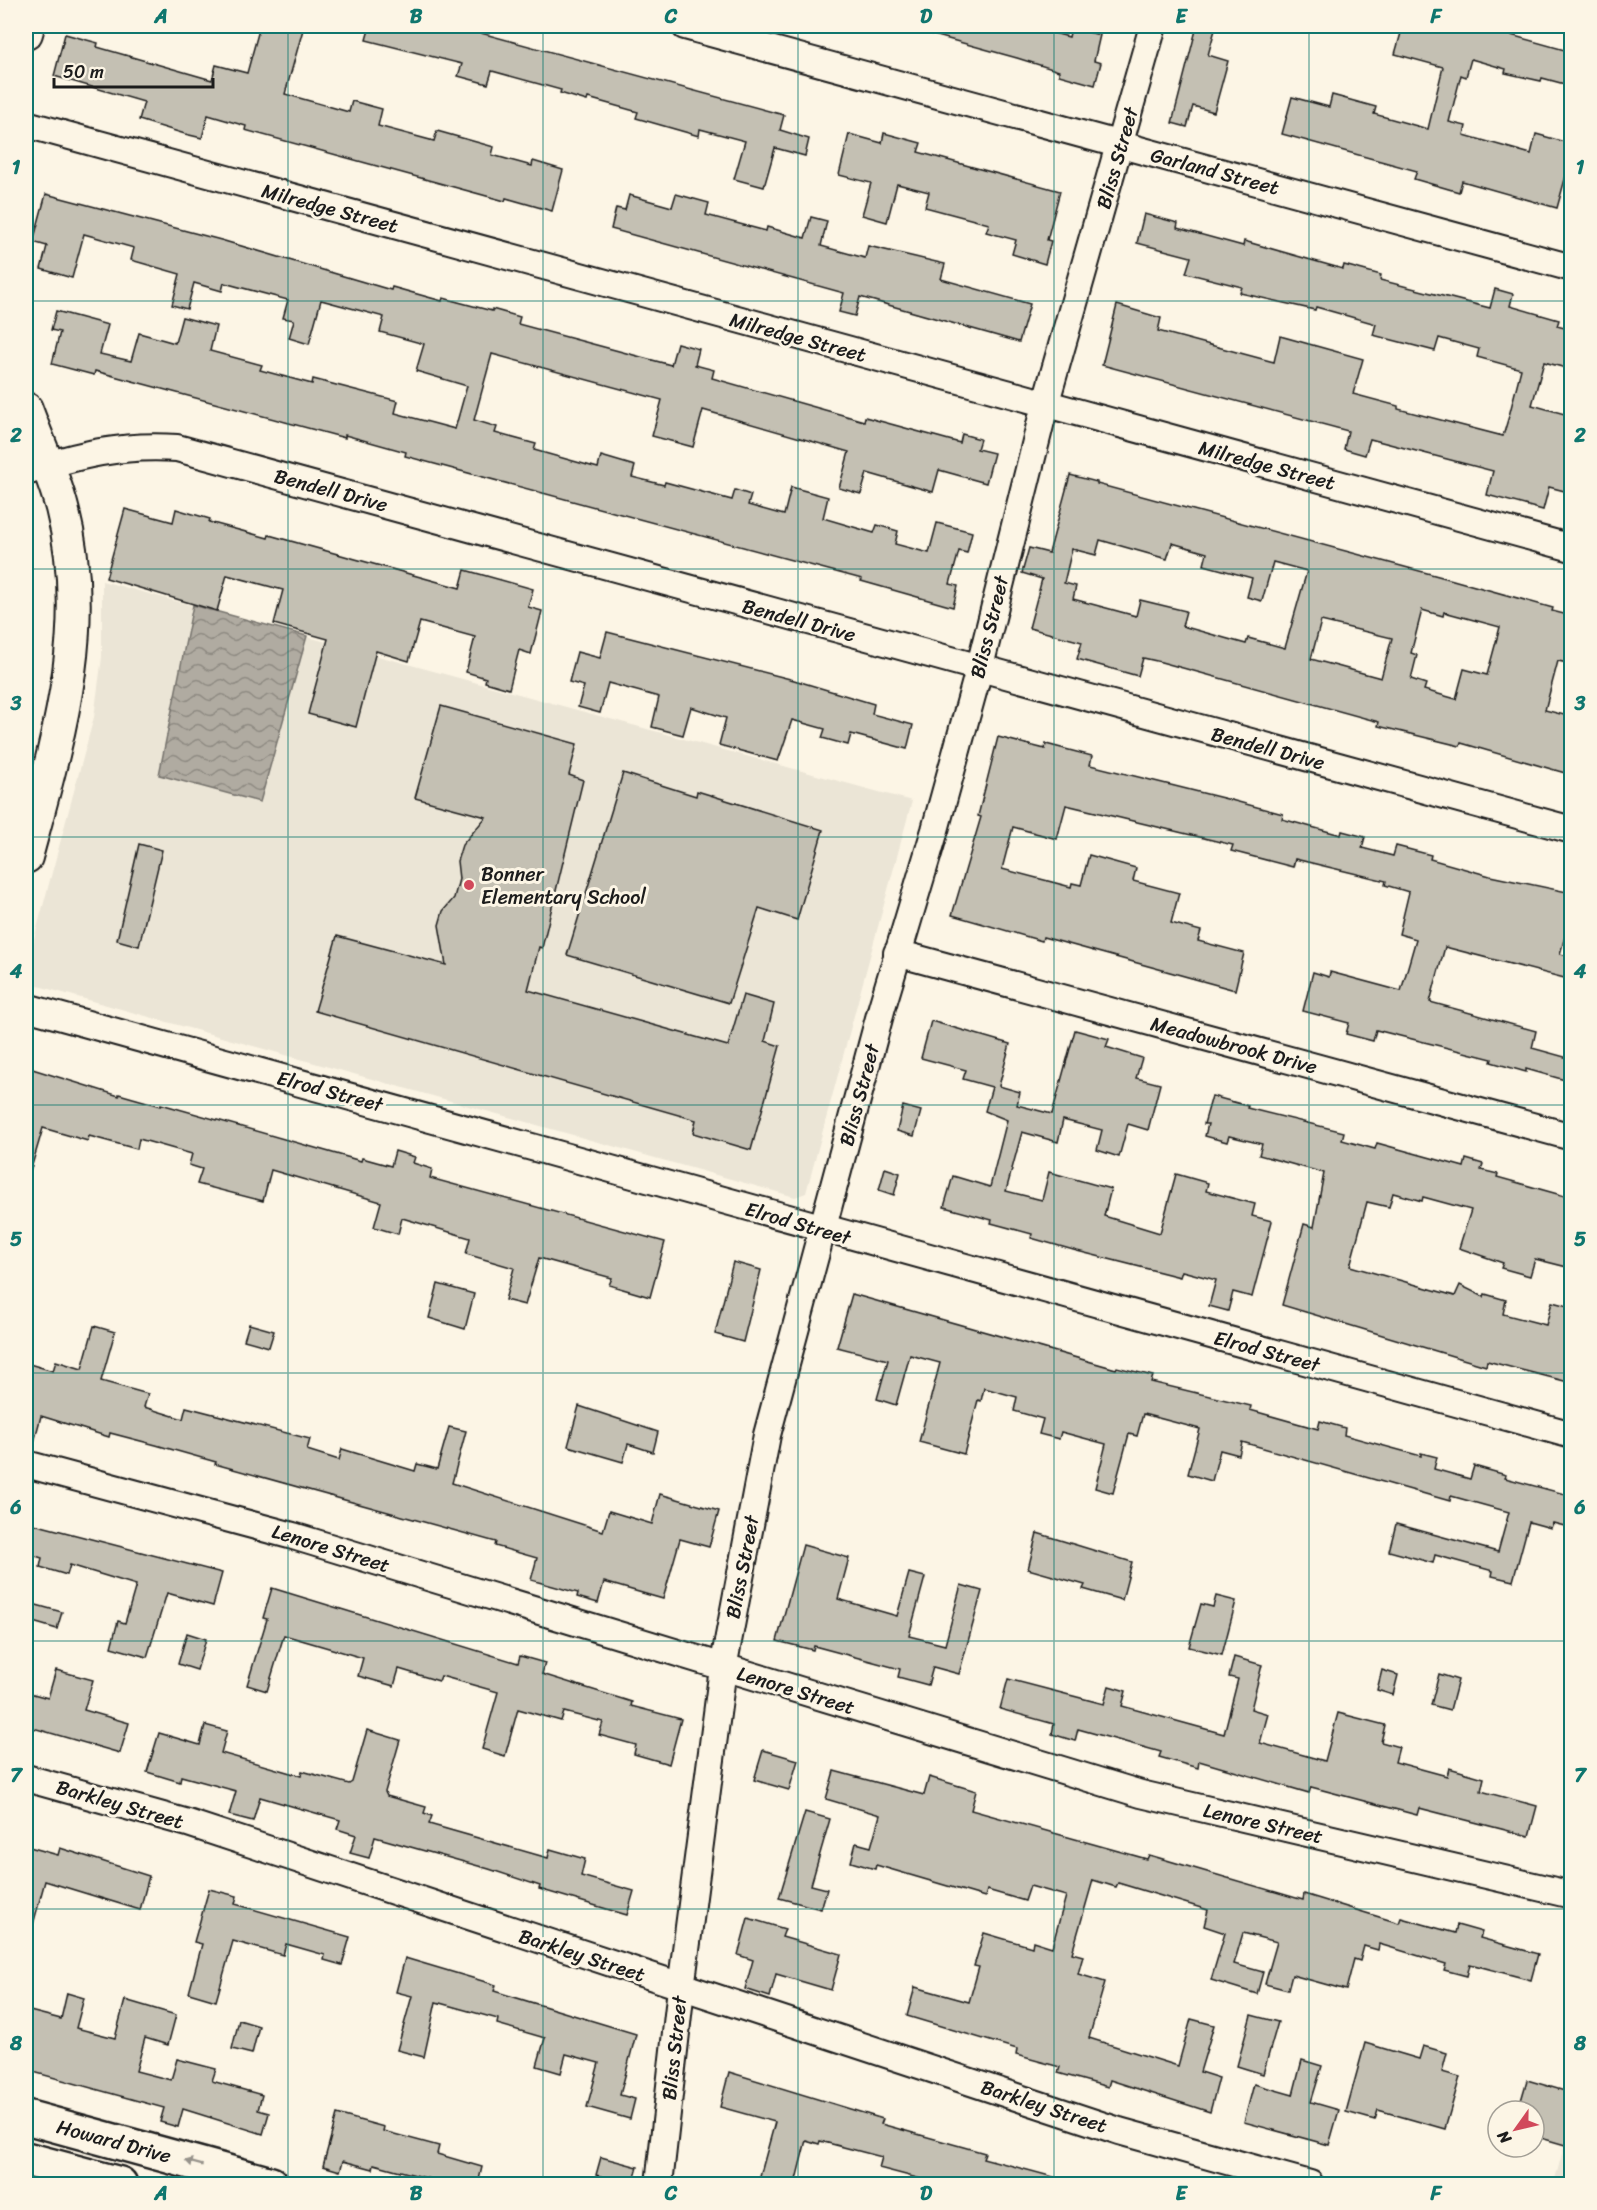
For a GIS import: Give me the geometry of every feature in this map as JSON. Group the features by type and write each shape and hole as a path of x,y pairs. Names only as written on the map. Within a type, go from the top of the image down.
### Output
{"main road":[{"name":"Howard Drive","path":"26,2117 271,2184"},
{"name":"Howard Drive","path":"26,2158 120,2184"}],"street":[{"path":"26,33 28,26"},
{"name":"Garland Street","path":"685,26 1572,268"},
{"name":"Bliss Street","path":"659,2184 681,1988 723,1668 767,1435 897,953 935,830 979,670 1045,405 1121,146 1153,26"},
{"name":"Milredge Street","path":"26,124 1572,548"},
{"path":"26,410 37,468 62,509 73,578 75,642 62,724 26,857"},
{"name":"Bendell Drive","path":"37,468 103,450 141,445 177,448 979,670 1572,830"},
{"name":"Meadowbrook Drive","path":"897,953 1572,1137"},
{"name":"Elrod Street","path":"26,1007 824,1230 1572,1435"},
{"name":"Lenore Street","path":"26,1464 293,1536 1141,1794 1572,1895"},
{"name":"Barkley Street","path":"26,1778 188,1823 681,1988 1119,2131 1310,2184"}],"shaded area":[{"name":"Bonner Elementary School","path":"102,581 912,801 806,1193 795,1197 31,984 26,977 26,969 94,717 102,657"},
{"path":"1571,2119 1571,2184 1554,2184"}],"water":[{"path":"193,605 307,636 260,802 159,775"}],"building":[{"path":"260,26 304,26 285,94 349,112 352,101 382,109 378,126 434,141 437,131 494,147 492,155 532,166 533,161 563,170 552,211 506,198 505,201 245,130 246,126 208,115 202,138 185,134 139,120 144,102 54,76 65,34 98,43 97,47 212,80 216,65 247,73"},
{"path":"370,26 455,26 784,115 780,130 809,139 805,156 775,148 764,187 734,179 745,141 700,129 699,136 636,118 638,112 588,98 587,101 560,93 561,90 492,71 488,84 458,76 462,64 366,40"},
{"path":"920,26 1027,26 1069,37 1071,28 1100,35 1094,61 1101,63 1095,85 1059,75 1059,71 1017,58 919,31"},
{"path":"1197,26 1216,26 1208,55 1228,61 1214,112 1193,106 1187,127 1172,123"},
{"path":"1403,26 1491,26 1501,28 1500,32 1572,52 1572,86 1542,78 1541,81 1505,73 1506,69 1471,59 1466,77 1461,75 1449,122 1466,126 1464,135 1531,154 1536,134 1572,144 1572,154 1557,208 1462,181 1459,192 1414,179 1417,171 1282,134 1292,97 1329,107 1332,95 1376,107 1374,114 1428,129 1443,67 1395,54"},
{"path":"884,133 921,143 918,152 1060,191 1047,240 1051,241 1045,264 1012,254 1016,240 986,232 989,224 925,207 929,192 897,184 887,222 862,215 871,183 839,175 849,134 882,143"},
{"path":"46,194 221,240 391,290 392,287 442,301 443,298 492,311 492,309 520,317 518,324 671,365 677,343 699,349 695,365 714,370 712,378 864,421 865,417 960,443 962,434 980,439 977,449 994,453 986,483 939,470 933,492 867,473 861,494 839,488 849,452 703,410 693,447 652,436 662,400 492,354 474,420 497,427 495,433 536,444 534,450 598,468 601,456 635,466 632,477 664,485 665,482 732,500 735,490 751,495 748,505 784,515 791,487 828,497 823,518 874,533 877,525 898,531 895,544 929,553 937,523 972,532 967,553 959,551 950,584 958,586 953,607 861,581 862,579 405,456 406,452 345,435 345,438 95,371 94,375 52,364 60,332 51,330 56,311 108,325 100,354 131,361 139,333 175,343 182,317 216,326 210,351 262,365 260,370 312,384 313,379 398,401 395,413 455,429 467,386 416,371 424,344 380,332 384,317 321,300 309,344 289,338 294,320 283,318 288,300 224,283 222,291 194,283 187,309 172,305 180,274 131,260 134,248 84,234 72,278 41,269 47,246 33,242"},
{"path":"676,194 709,203 706,215 766,231 767,227 805,238 811,217 827,221 821,246 865,258 868,246 945,264 941,279 1030,304 1019,342 860,297 855,316 839,312 844,293 611,229 616,208 625,210 629,195 672,207"},
{"path":"1144,214 1178,223 1177,228 1243,246 1244,241 1343,269 1344,265 1381,275 1380,280 1490,308 1495,289 1513,294 1510,306 1559,320 1557,326 1572,330 1572,349 1566,368 1544,362 1532,405 1572,416 1572,493 1549,487 1543,510 1487,495 1493,471 1370,439 1365,455 1344,449 1348,431 1102,365 1117,305 1161,318 1158,331 1274,362 1280,336 1363,359 1353,394 1398,406 1398,409 1503,436 1509,416 1521,369 1477,357 1479,349 1439,338 1435,351 1373,335 1376,324 1316,307 1315,310 1240,293 1242,287 1186,273 1191,257 1137,243"},
{"path":"1070,475 1553,608 1552,611 1572,616 1572,664 1558,661 1545,710 1572,717 1572,775 1461,743 1460,746 1378,726 1379,722 1161,662 1143,658 1138,676 1077,659 1082,642 1029,628 1042,579 1022,573 1029,548 1049,553","holes":["1100,540 1167,559 1172,543 1207,553 1204,565 1252,578 1247,597 1262,601 1273,562 1307,571 1285,648 1248,638 1246,644 1182,626 1186,611 1140,600 1136,616 1073,599 1076,586 1064,583 1072,549 1096,555","1422,610 1443,616 1444,612 1500,627 1487,675 1464,669 1456,699 1424,690 1426,684 1411,679 1417,655 1411,653","1321,621 1392,638 1381,678 1311,659"]},
{"path":"125,509 173,522 176,509 210,519 209,522 268,538 269,535 460,588 465,570 533,589 528,607 542,611 531,654 519,650 509,689 485,682 486,678 466,672 475,637 420,622 409,661 376,651 356,727 308,714 328,639 274,624 283,590 227,575 217,611 106,578"},
{"path":"607,632 794,680 874,704 872,714 913,725 907,749 851,734 848,745 822,738 825,729 792,720 778,761 719,745 726,718 691,707 683,735 652,727 659,697 608,683 600,713 578,707 584,686 569,682 577,652 600,658"},
{"path":"441,706 577,744 569,775 583,780 542,948 539,947 528,990 728,1046 743,995 774,1004 765,1041 780,1046 751,1150 693,1133 696,1120 315,1011 337,936 446,965 439,925 443,911 454,898 459,879 457,861 462,845 486,817 415,798"},
{"path":"998,737 1045,749 1046,744 1092,756 1090,765 1283,814 1282,819 1341,835 1342,831 1365,837 1362,848 1393,856 1396,846 1431,855 1430,859 1490,876 1572,893 1572,912 1560,954 1572,957 1572,980 1445,947 1430,1002 1536,1031 1532,1048 1572,1059 1572,1082 1526,1069 1526,1072 1491,1062 1492,1059 1376,1030 1373,1041 1346,1034 1349,1023 1303,1011 1313,972 1329,977 1330,972 1401,991 1416,939 1399,934 1409,892 1385,885 1386,881 1295,859 1293,867 1231,851 1233,845 1066,805 1057,839 1013,827 1002,869 1071,887 1072,883 1081,885 1089,855 1136,868 1133,881 1179,893 1171,923 1201,931 1198,941 1244,953 1235,990 1043,937 1042,941 952,915 981,817 978,816"},
{"path":"623,773 696,796 697,791 823,830 797,920 759,908 729,1003 567,955"},
{"path":"139,844 162,850 139,946 117,940"},
{"path":"931,1021 1010,1044 999,1086 1020,1092 1017,1105 1052,1114 1075,1030 1109,1039 1106,1047 1142,1058 1136,1078 1160,1084 1148,1130 1128,1124 1119,1157 1097,1150 1102,1130 1063,1120 1058,1142 1022,1132 1006,1191 1042,1200 1049,1172 1111,1189 1104,1216 1160,1233 1176,1174 1208,1183 1206,1191 1255,1204 1252,1216 1272,1221 1252,1297 1233,1292 1228,1311 1209,1306 1216,1280 1182,1271 1180,1277 1077,1251 1031,1238 1032,1234 991,1223 992,1220 944,1207 953,1176 990,1187 1007,1120 985,1111 992,1087 963,1079 966,1070 921,1058"},
{"path":"26,1067 119,1096 119,1094 161,1106 161,1104 361,1161 362,1158 391,1166 395,1151 415,1157 413,1163 432,1169 430,1178 665,1242 650,1297 609,1285 612,1278 539,1258 525,1305 505,1300 514,1268 466,1254 470,1238 402,1218 398,1234 374,1227 381,1202 271,1170 263,1201 197,1184 202,1169 189,1165 192,1154 139,1139 137,1149 89,1136 88,1141 43,1128 30,1172 26,1172"},
{"path":"1212,1096 1248,1106 1247,1108 1344,1132 1342,1140 1375,1149 1377,1143 1464,1167 1466,1159 1483,1164 1481,1170 1498,1174 1497,1177 1572,1198 1572,1250 1567,1267 1535,1259 1530,1276 1501,1268 1503,1263 1459,1248 1471,1210 1423,1197 1422,1201 1393,1193 1389,1207 1367,1202 1350,1266 1455,1296 1460,1285 1484,1297 1485,1294 1506,1300 1503,1314 1546,1325 1552,1302 1572,1307 1572,1383 1487,1361 1486,1366 1282,1305 1304,1224 1314,1227 1324,1173 1259,1155 1262,1144 1229,1136 1227,1142 1205,1136 1208,1124 1204,1124"},
{"path":"903,1106 921,1111 914,1136 897,1131"},
{"path":"885,1168 900,1173 894,1195 879,1190"},
{"path":"733,1262 761,1270 743,1342 715,1334"},
{"path":"438,1284 474,1294 465,1329 429,1318"},
{"path":"852,1294 1116,1369 1117,1367 1153,1376 1151,1382 1251,1406 1250,1410 1318,1429 1320,1421 1345,1428 1344,1435 1421,1456 1421,1453 1437,1457 1434,1469 1470,1479 1474,1466 1506,1475 1505,1478 1572,1496 1572,1528 1553,1523 1551,1528 1529,1522 1513,1581 1492,1576 1493,1571 1435,1555 1433,1563 1389,1551 1396,1524 1498,1552 1509,1512 1451,1496 1450,1501 1242,1442 1239,1455 1220,1450 1212,1481 1188,1474 1200,1429 1143,1414 1137,1436 1129,1434 1113,1493 1095,1488 1106,1444 1061,1432 1059,1439 1039,1434 1043,1419 1014,1411 1017,1397 984,1388 981,1401 978,1400 964,1454 919,1442 940,1363 910,1355 896,1405 877,1399 888,1360 837,1347"},
{"path":"249,1324 274,1331 269,1347 244,1340"},
{"path":"94,1326 115,1332 101,1381 148,1394 144,1407 183,1419 186,1407 310,1439 307,1450 339,1460 342,1449 415,1471 417,1464 437,1469 449,1427 466,1431 452,1483 603,1531 609,1511 652,1524 660,1494 719,1511 709,1547 680,1539 663,1599 604,1582 598,1603 577,1597 578,1593 531,1580 537,1558 495,1546 496,1542 215,1464 216,1462 156,1445 110,1433 109,1437 41,1416 32,1450 26,1449 26,1363 53,1371 56,1361 82,1369"},
{"path":"579,1406 658,1432 653,1452 628,1444 623,1462 568,1446"},
{"path":"26,1522 222,1573 213,1606 167,1593 147,1657 111,1647 118,1621 125,1623 136,1585 70,1565 67,1575 40,1567 42,1558 26,1553"},
{"path":"1037,1533 1132,1562 1122,1600 1083,1589 1085,1585 1028,1569"},
{"path":"803,1545 849,1558 838,1599 897,1616 909,1573 925,1577 909,1636 945,1645 961,1585 982,1591 959,1674 933,1667 928,1685 898,1677 900,1669 814,1646 813,1650 777,1641"},
{"path":"272,1588 518,1663 520,1656 545,1663 542,1674 632,1702 631,1706 681,1719 669,1764 634,1754 636,1745 599,1735 603,1722 564,1712 561,1721 518,1709 505,1756 482,1749 498,1692 441,1676 439,1681 399,1669 394,1686 358,1676 363,1658 284,1635 267,1691 247,1685 267,1619 263,1618"},
{"path":"1216,1596 1236,1601 1222,1655 1189,1647 1201,1604 1213,1607"},
{"path":"29,1603 62,1612 57,1629 26,1620"},
{"path":"187,1633 206,1639 197,1670 178,1664"},
{"path":"1234,1657 1262,1665 1251,1709 1268,1714 1260,1743 1325,1761 1338,1713 1385,1725 1381,1742 1399,1747 1395,1762 1447,1776 1449,1768 1484,1778 1481,1791 1537,1806 1529,1836 1419,1808 1417,1815 1311,1787 1309,1793 1199,1761 1198,1768 1159,1757 1161,1752 1078,1729 1075,1741 1052,1734 1054,1724 1000,1709 1008,1679 1104,1704 1109,1686 1126,1691 1122,1706 1224,1734 1238,1679 1229,1677"},
{"path":"56,1670 93,1680 84,1710 129,1723 120,1753 26,1726 26,1692 48,1698"},
{"path":"1382,1670 1398,1675 1393,1695 1377,1690"},
{"path":"1439,1674 1458,1680 1450,1710 1431,1705"},
{"path":"205,1725 227,1731 221,1753 301,1776 302,1771 349,1784 352,1782 367,1730 400,1740 385,1792 387,1796 426,1807 424,1813 432,1816 429,1824 548,1858 550,1849 585,1859 581,1876 634,1891 627,1915 539,1889 540,1886 489,1869 375,1837 369,1858 350,1853 356,1835 337,1829 340,1820 260,1797 253,1821 229,1815 236,1791 181,1776 180,1782 147,1772 159,1733 200,1745"},
{"path":"763,1750 798,1760 789,1790 754,1780"},
{"path":"834,1771 924,1795 929,1777 976,1791 971,1810 1147,1859 1149,1855 1303,1900 1304,1894 1399,1923 1401,1918 1455,1933 1457,1925 1482,1932 1480,1938 1538,1954 1531,1980 1470,1964 1467,1976 1444,1970 1446,1964 1379,1944 1378,1950 1364,1946 1360,1961 1354,1959 1346,1990 1292,1975 1288,1990 1265,1984 1277,1942 1243,1933 1234,1964 1263,1972 1257,1994 1211,1980 1225,1933 1204,1926 1208,1910 1118,1883 1116,1887 1093,1880 1072,1953 1083,1956 1078,1974 1105,1982 1089,2038 1178,2066 1191,2019 1214,2025 1200,2072 1219,2078 1210,2112 1110,2080 1108,2087 1058,2073 1060,2067 1016,2055 1017,2049 907,2016 915,1987 969,2002 979,1967 974,1966 984,1933 1032,1947 1033,1941 1052,1947 1066,1896 1030,1886 1025,1901 987,1890 985,1897 876,1865 875,1869 851,1862 856,1843 871,1847 880,1815 826,1799"},
{"path":"805,1812 830,1819 811,1885 827,1889 821,1909 779,1898"},
{"path":"26,1846 58,1855 60,1848 149,1876 140,1910 45,1881 31,1932 26,1932"},
{"path":"209,1889 237,1896 235,1904 350,1937 342,1965 324,1960 325,1955 286,1944 283,1955 233,1941 216,2001 189,1993 202,1944 194,1942"},
{"path":"748,1918 785,1929 782,1937 841,1954 831,1990 776,1974 770,1997 745,1989 753,1960 738,1955"},
{"path":"405,1958 496,1985 494,1991 636,2034 620,2095 635,2099 630,2119 587,2107 599,2063 566,2054 561,2073 537,2066 545,2038 497,2024 498,2019 436,2002 424,2057 397,2050 412,1996 396,1992"},
{"path":"67,1993 84,1998 76,2028 115,2038 125,2000 176,2015 168,2045 145,2038 136,2071 171,2080 177,2059 216,2069 212,2081 262,2095 258,2110 269,2113 263,2134 183,2109 178,2127 160,2122 164,2108 26,2070 26,2010 61,2019"},
{"path":"1251,2015 1278,2022 1263,2074 1237,2066"},
{"path":"239,2020 259,2026 252,2054 232,2049"},
{"path":"1365,2043 1419,2059 1423,2046 1447,2053 1442,2072 1460,2077 1445,2129 1378,2110 1375,2120 1346,2112"},
{"path":"1302,2060 1322,2066 1311,2102 1339,2110 1329,2145 1244,2122 1254,2084 1293,2095"},
{"path":"729,2072 883,2119 881,2124 985,2153 983,2158 1061,2179 1060,2184 940,2184 879,2168 882,2157 820,2141 819,2144 806,2140 795,2184 758,2184 775,2122 720,2107"},
{"path":"1527,2080 1572,2093 1572,2147 1546,2139 1546,2099 1521,2099"},
{"path":"337,2114 384,2127 383,2131 439,2146 437,2154 482,2167 478,2184 449,2184 374,2164 373,2169 343,2161 340,2171 323,2166"},
{"path":"601,2157 638,2167 633,2184 596,2175"}],"place":[{"name":"Bonner Elementary School","path":"469,885"}]}
